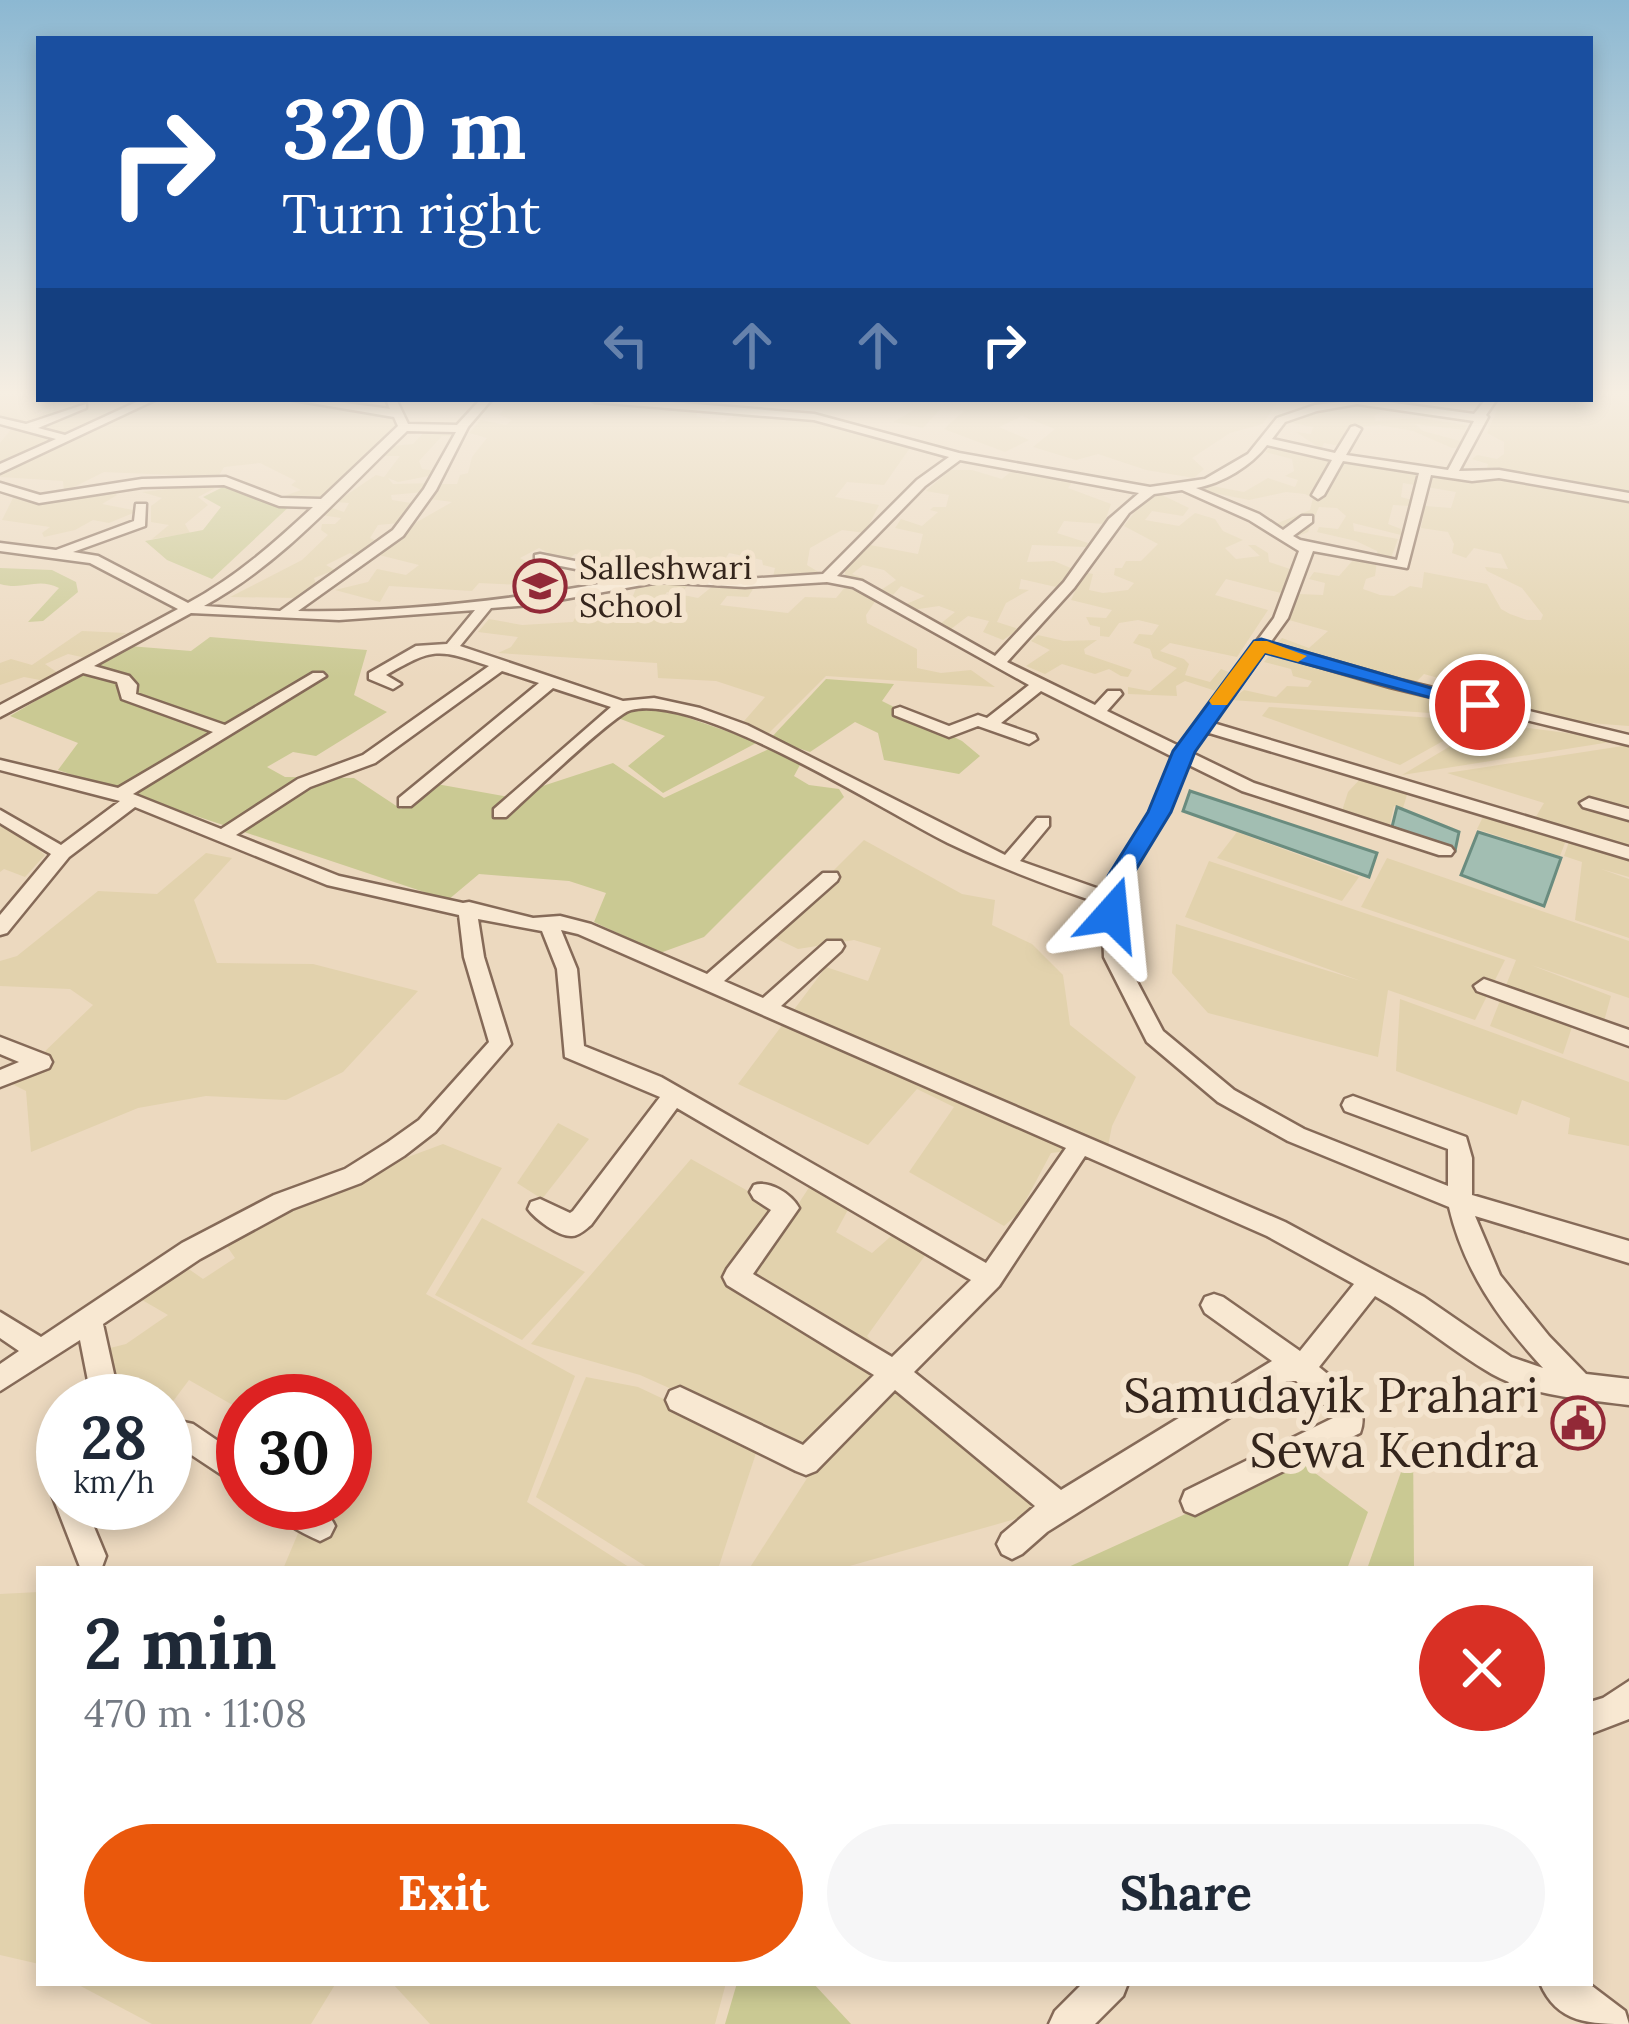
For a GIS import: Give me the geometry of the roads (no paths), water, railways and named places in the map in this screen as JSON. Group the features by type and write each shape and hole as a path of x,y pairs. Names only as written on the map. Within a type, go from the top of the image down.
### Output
{"street":[{"path":"8,489 40,499 101,489"},
{"path":"247,489 279,502 326,503"},
{"path":"0,712 189,609 262,562 339,489"},
{"path":"284,615 398,533 430,489"},
{"path":"827,578 915,489"},
{"path":"1142,489 1169,489"},
{"path":"1190,489 1292,540 1306,550 1306,560 1281,618 1184,751 1159,812 1111,900 1114,957 1155,1036 1226,1096 1296,1135 1460,1202 1629,1252"},
{"path":"1318,495 1321,489"},
{"path":"1292,540 1402,565 1421,489"},
{"path":"1586,489 1629,497"},
{"path":"997,663 1072,581 1099,538 1134,500 1150,491"},
{"path":"59,553 140,523 141,507"},
{"path":"1292,540 1307,519"},
{"path":"0,547 59,553 120,570 189,609 284,615 339,616 486,605 566,597 646,580"},
{"path":"540,558 646,580 746,583 827,578 880,594 997,663 1184,751 1248,787 1445,851"},
{"path":"451,648 486,605"},
{"path":"1261,645 1396,684 1629,740"},
{"path":"393,684 374,676 421,649 451,648 622,706"},
{"path":"222,836 304,783 369,759 500,665"},
{"path":"79,667 123,679 129,686 128,696 143,704 227,731"},
{"path":"0,928 62,853 126,798 318,676"},
{"path":"405,802 550,682"},
{"path":"991,723 1039,684"},
{"path":"1097,712 1114,694"},
{"path":"500,813 622,706 644,699 765,739 1008,863 1111,900"},
{"path":"900,712 956,733 971,721 991,723 1029,739"},
{"path":"1202,725 1629,853"},
{"path":"0,765 126,798 334,881 533,925 584,929 1079,1147 1276,1228 1415,1305 1503,1366 1552,1383 1629,1392"},
{"path":"1589,803 1629,815"},
{"path":"0,815 62,853"},
{"path":"1008,863 1043,822"},
{"path":"707,985 830,877"},
{"path":"0,1379 224,1232 283,1202 352,1176 427,1126 500,1044 496,1011 465,926 469,908"},
{"path":"547,924 558,939 566,966 573,1051 674,1096 990,1278"},
{"path":"764,1009 834,946"},
{"path":"1484,986 1629,1038"},
{"path":"0,1045 40,1062 0,1079"},
{"path":"540,1209 572,1226 582,1218 674,1096"},
{"path":"1353,1105 1458,1143 1460,1202 1482,1273 1577,1384"},
{"path":"680,1400 806,1461 990,1278 1079,1147"},
{"path":"762,1192 787,1208 736,1277 897,1375 1061,1509"},
{"path":"1300,1369 1372,1282"},
{"path":"1195,1501 1351,1424 1346,1407 1270,1342 1214,1305"},
{"path":"89,1317 101,1374"},
{"path":"0,1324 39,1350"},
{"path":"1012,1544 1284,1368 1300,1369"},
{"path":"81,1530 92,1556"},
{"path":"1593,1717 1612,1712 1629,1697"},
{"path":"1068,2024 1107,1986"},
{"path":"1562,1986 1612,2024"}],"place":[{"name":"Salleshwari School","path":"540,586"},
{"name":"Samudayik Prahari Sewa Kendra","path":"1578,1423"}]}
